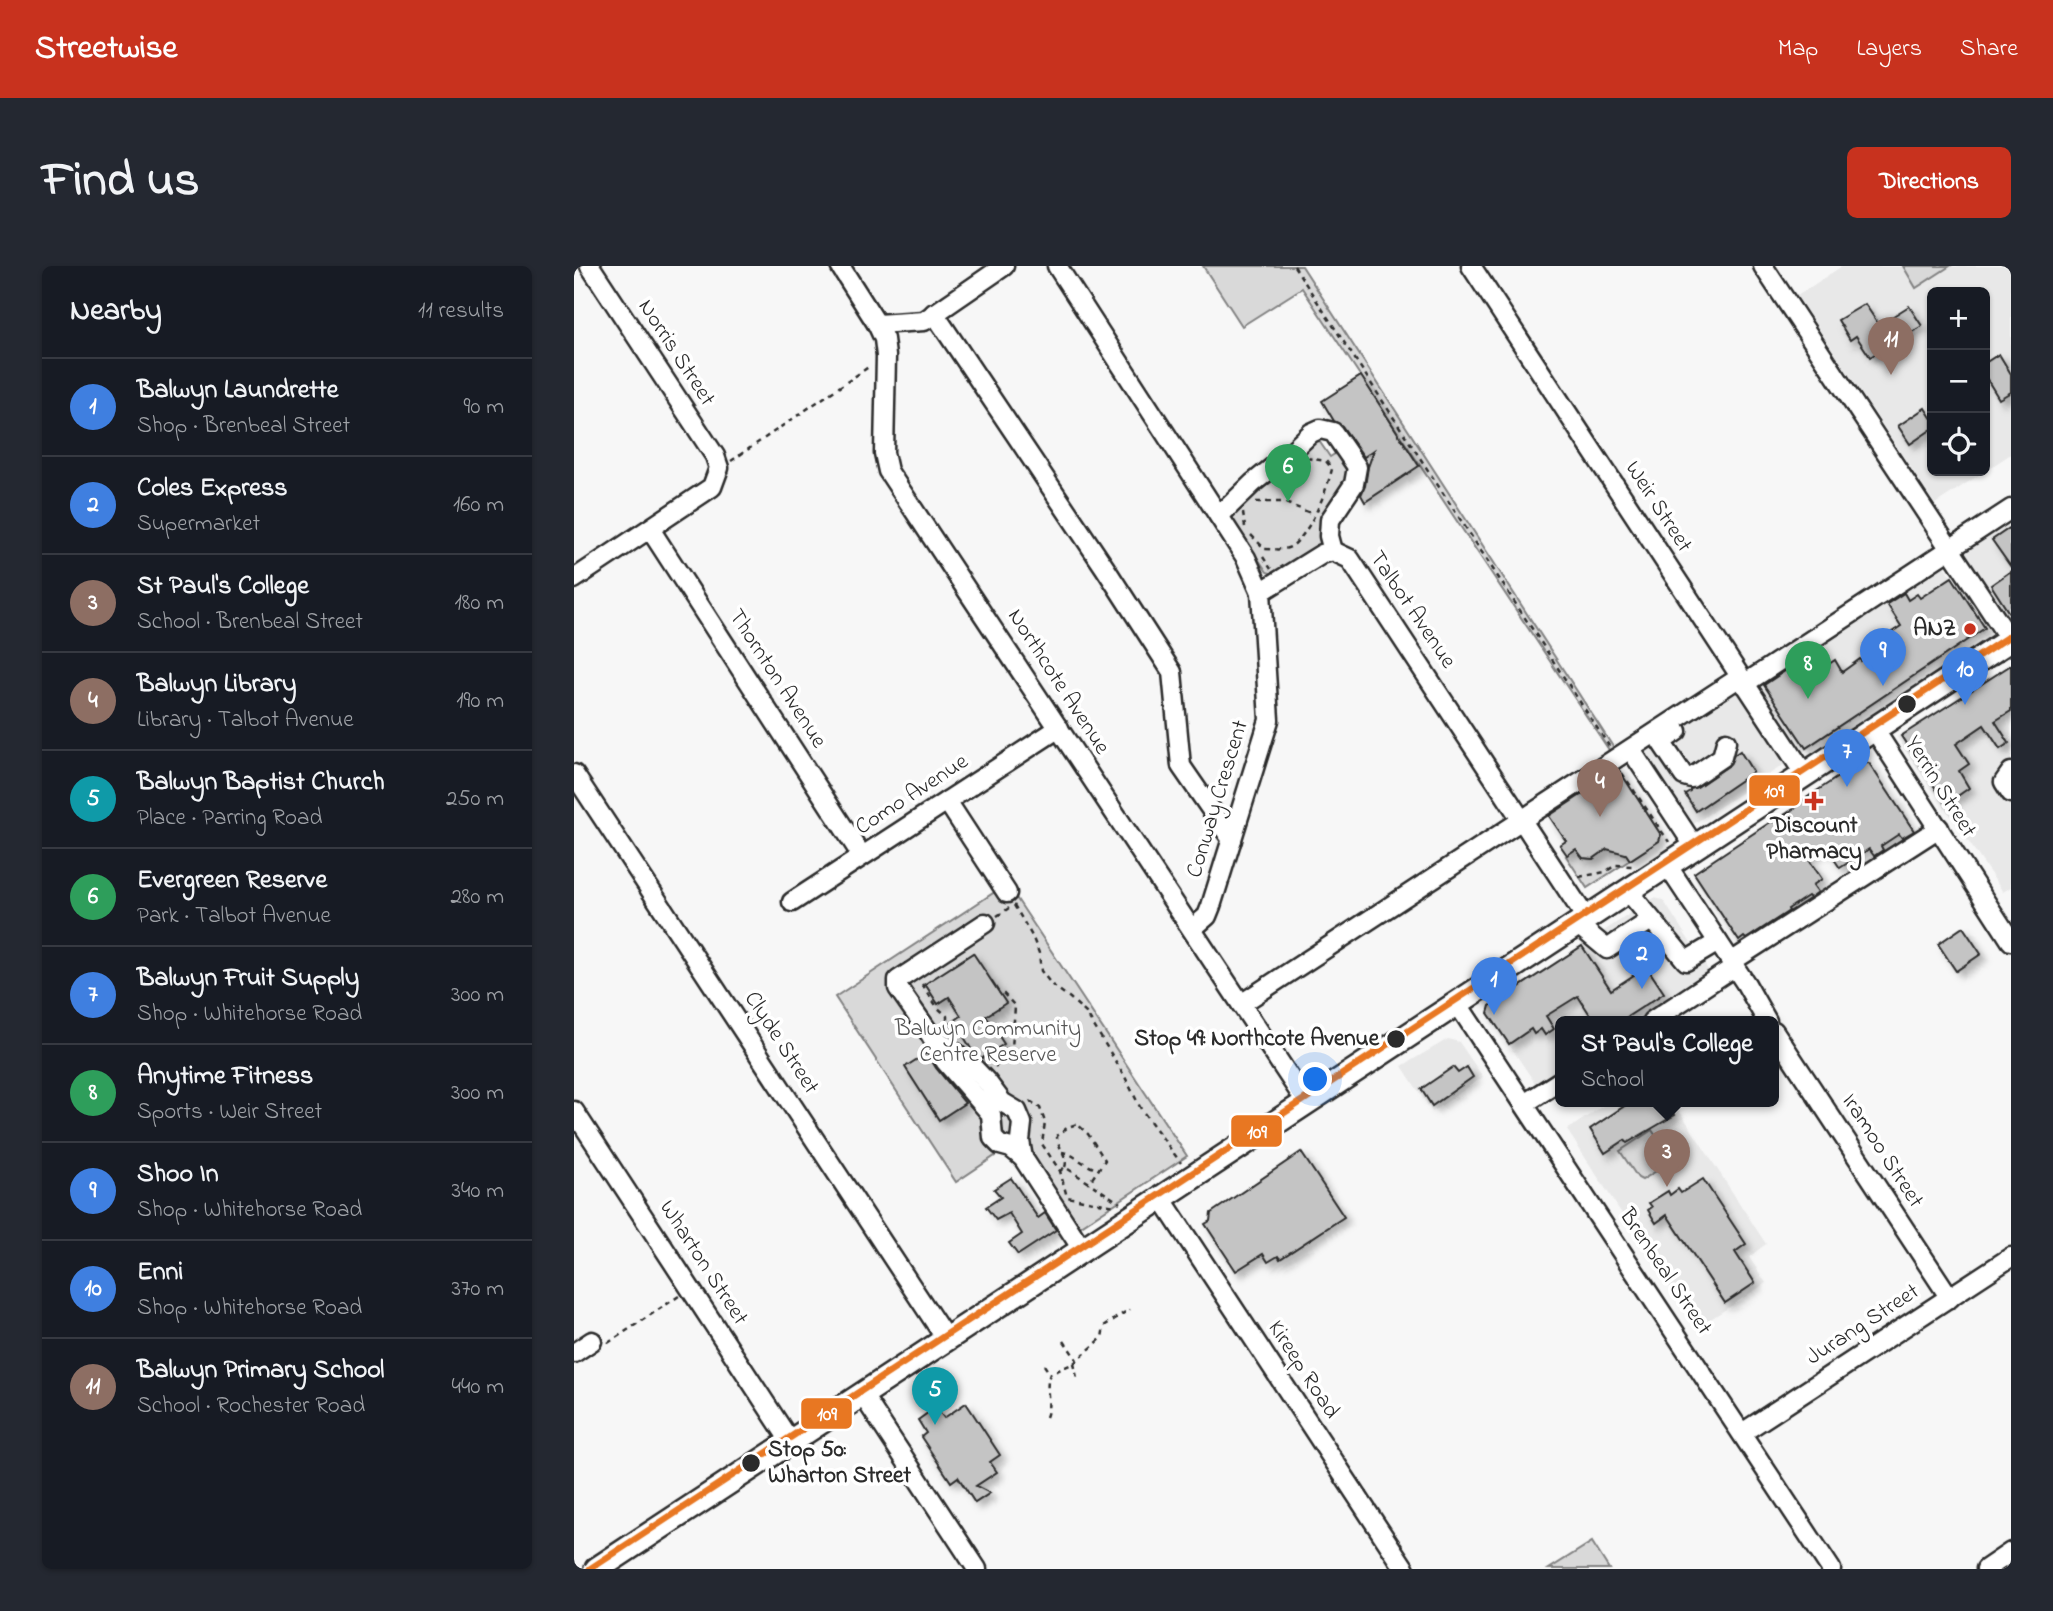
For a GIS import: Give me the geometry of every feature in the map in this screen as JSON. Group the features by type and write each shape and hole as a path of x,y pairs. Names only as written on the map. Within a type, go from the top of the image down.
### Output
{"main road":[{"path":"597,1569 2010,639"}],"street":[{"name":"Norris Street","path":"590,266 715,456 719,468"},
{"name":"Northcote Avenue","path":"840,266 884,339 884,453 888,471 1306,1102"},
{"path":"877,324 924,321 1004,266"},
{"path":"1057,266 1224,511 1261,592"},
{"name":"Weir Street","path":"1471,266 1805,775"},
{"path":"1763,266 2010,639"},
{"path":"934,313 1172,672 1181,766 1232,840"},
{"path":"1224,511 1311,433 1320,429 1333,432 1357,467 1354,484 1322,517 1333,551"},
{"path":"574,579 712,487 719,468"},
{"path":"1241,1003 1624,754 2011,509"},
{"name":"Thornton Avenue","path":"650,528 862,856"},
{"name":"Talbot Avenue","path":"1261,592 1322,554 1333,551 1350,559 1562,881 1582,921 1607,948 1651,920"},
{"name":"Conway Crescent","path":"1192,929 1212,906 1269,720 1261,592"},
{"name":"Como Avenue","path":"792,902 1059,728"},
{"name":"Yerrin Street","path":"1874,729 2011,941"},
{"path":"1677,731 1661,742 1684,776 1691,778 1722,757 1726,742"},
{"path":"1624,754 1695,847"},
{"path":"2011,772 2004,782 2011,793"},
{"name":"Clyde Street","path":"574,774 946,1339"},
{"path":"947,801 1007,893"},
{"path":"1659,1016 1939,828"},
{"path":"1667,865 1765,1016"},
{"path":"1628,891 1686,961 1718,942"},
{"path":"985,923 898,980 898,988 945,1061 991,1114 993,1139 1023,1158 1083,1250"},
{"name":"Brenbeal Street","path":"1457,1003 1831,1569"},
{"path":"930,1034 968,1062 1002,1102 1017,1111 1022,1123 1020,1141 1023,1158"},
{"name":"Iramoo Street","path":"1779,1039 1950,1298"},
{"path":"1524,1104 1555,1084"},
{"name":"Wharton Street","path":"574,1111 790,1441"},
{"name":"Kireep Road","path":"1161,1198 1405,1569"},
{"name":"Jurang Street","path":"1742,1433 2011,1257"},
{"path":"574,1353 592,1341"},
{"path":"862,1394 976,1569"},
{"path":"1986,1569 2011,1552"}],"path":[{"path":"1294,266 1624,754 1618,767 1669,842 1661,838"},
{"path":"719,468 886,356"},
{"path":"1246,531 1265,549 1284,549 1293,545 1322,517 1332,469 1326,461 1306,458"},
{"path":"1224,511 1257,502 1283,502 1322,517"},
{"path":"1562,881 1605,872 1616,864 1632,866"},
{"path":"985,923 1014,905 1039,953 1041,971 1052,985 1086,1013 1124,1075 1141,1109 1184,1167 1188,1180"},
{"path":"912,970 937,1007 947,1016 947,1022 954,1034"},
{"path":"990,1072 1012,1048 1015,1027 1015,1006 1002,992 999,993"},
{"path":"1040,1108 1045,1122 1042,1144 1060,1171 1067,1197 1115,1206"},
{"path":"1065,1167 1057,1136 1077,1124 1088,1134 1105,1160 1089,1183"},
{"path":"1062,1152 1093,1169 1100,1169"},
{"path":"1060,1171 1065,1167"},
{"path":"1065,1167 1120,1203"},
{"path":"592,1341 602,1347 690,1288"},
{"path":"1046,1417 1050,1396 1046,1383 1050,1374 1076,1361 1102,1338 1104,1326 1130,1309"},
{"path":"1064,1341 1076,1361 1077,1378"},
{"path":"1044,1365 1050,1374"}],"shaded area":[{"path":"1842,266 2011,266 2011,454 1990,468 1990,287 1927,287 1927,476 1978,476 1935,504 1797,296"},
{"path":"2011,510 2011,615 2007,618 1958,545"},
{"path":"1941,561 1987,631 1689,827 1633,744 1750,666 1812,646"},
{"path":"2011,662 2011,887 2003,892 1897,737"},
{"path":"1654,898 1663,900 1712,976 1649,1016 1555,1016 1555,1087 1543,1095 1488,1013 1543,971"},
{"path":"1448,1039 1459,1042 1483,1077 1432,1112 1402,1066"},
{"path":"1601,1107 1677,1107 1766,1244 1749,1257 1766,1283 1697,1328 1567,1130"}],"green space":[{"path":"1203,266 1302,266 1617,753 1613,756 1302,288 1242,326"},
{"path":"1903,266 1950,266 1916,288"},
{"path":"1317,438 1330,457 1338,452 1351,473 1322,545 1277,575 1267,572 1231,519 1236,509"},
{"path":"1576,849 1583,858 1593,859 1607,849 1626,854 1630,860 1587,888 1566,856"},
{"name":"Balwyn Community Centre Reserve","path":"1007,884 1187,1156 1066,1236 1007,1148 956,1182 835,997"},
{"path":"1652,1130 1672,1161 1642,1180 1620,1151"},
{"path":"1592,1542 1609,1569 1549,1569"}],"building":[{"path":"1865,304 1879,325 1909,306 1922,326 1870,357 1856,336 1850,340 1838,320"},
{"path":"1999,354 2011,374 2011,392 1999,399 1990,384 1990,360"},
{"path":"1361,376 1419,466 1365,502 1361,495 1374,450 1364,457 1342,426 1334,421 1322,401"},
{"path":"1925,408 1927,411 1927,432 1910,444 1898,426"},
{"path":"2011,527 2011,567 1992,540"},
{"path":"2011,571 2011,616 1991,585"},
{"path":"1952,577 1985,628 1806,748 1764,685 1815,651 1826,666 1835,660 1842,672 1887,644 1883,638 1901,626 1887,604 1904,593 1908,600 1917,594 1920,598"},
{"path":"2011,665 2011,711 1995,721 2009,743 2000,749 1984,725 1956,744 1969,764 1959,771 1969,788 1946,804 1901,736"},
{"path":"1740,751 1753,772 1696,811 1685,794 1728,766 1734,755"},
{"path":"1862,761 1869,763 1914,831 1902,838 1899,834 1881,846 1883,850 1874,856 1869,849 1840,868 1825,846 1807,857 1822,879 1813,885 1818,892 1739,941 1694,873"},
{"path":"1619,770 1661,835 1659,841 1630,860 1626,854 1607,849 1593,859 1583,858 1576,849 1567,855 1560,845 1566,841 1549,816"},
{"path":"1963,927 1981,954 1956,971 1938,944"},
{"path":"1582,946 1611,990 1640,971 1650,972 1664,993 1629,1016 1591,1016 1578,996 1546,1016 1554,1029 1545,1035 1541,1029 1534,1034 1531,1029 1509,1044 1488,1013 1490,1006"},
{"path":"973,953 1006,1003 986,1016 1004,1044 981,1059 973,1052 961,1032 957,1035 950,1024 961,1016 949,997 938,1004 925,984"},
{"path":"927,1053 965,1103 939,1120 905,1067"},
{"path":"1453,1067 1458,1073 1467,1067 1473,1077 1432,1106 1421,1089"},
{"path":"1623,1107 1670,1107 1675,1115 1605,1153 1590,1129"},
{"path":"1301,1152 1344,1217 1280,1259 1278,1256 1268,1262 1263,1254 1236,1271 1205,1224 1210,1221 1211,1213"},
{"path":"1011,1178 1038,1218 1045,1213 1056,1230 1018,1255 1009,1243 1022,1234 1009,1213 996,1220 986,1207 1001,1197 994,1189"},
{"path":"1703,1179 1746,1244 1735,1252 1755,1283 1725,1303 1667,1215 1656,1223 1648,1210 1652,1207 1649,1203 1668,1191 1670,1195 1678,1189 1681,1193"},
{"path":"966,1403 1000,1455 990,1462 997,1472 976,1486 990,1493 975,1503 958,1477 951,1482 921,1437 926,1433 918,1420 936,1407 944,1418"}],"transit line":[{"name":"109","path":"590,1569 2011,635"}],"place":[{"name":"Balwyn Primary School","path":"1891,375"},
{"name":"Evergreen Reserve","path":"1288,502"},
{"name":"ANZ","path":"1970,629"},
{"name":"Shoo In","path":"1883,686"},
{"name":"Anytime Fitness","path":"1808,699"},
{"name":"Enni","path":"1965,705"},
{"name":"Balwyn Fruit Supply","path":"1847,787"},
{"name":"Discount Pharmacy","path":"1814,801"},
{"name":"Balwyn Library","path":"1600,817"},
{"name":"Coles Express","path":"1642,989"},
{"name":"Balwyn Laundrette","path":"1494,1015"},
{"name":"Stop 49: Northcote Avenue","path":"1396,1039"},
{"name":"St Paul's College","path":"1667,1187"},
{"name":"Balwyn Baptist Church","path":"935,1425"},
{"name":"Stop 50: Wharton Street","path":"751,1463"}]}
